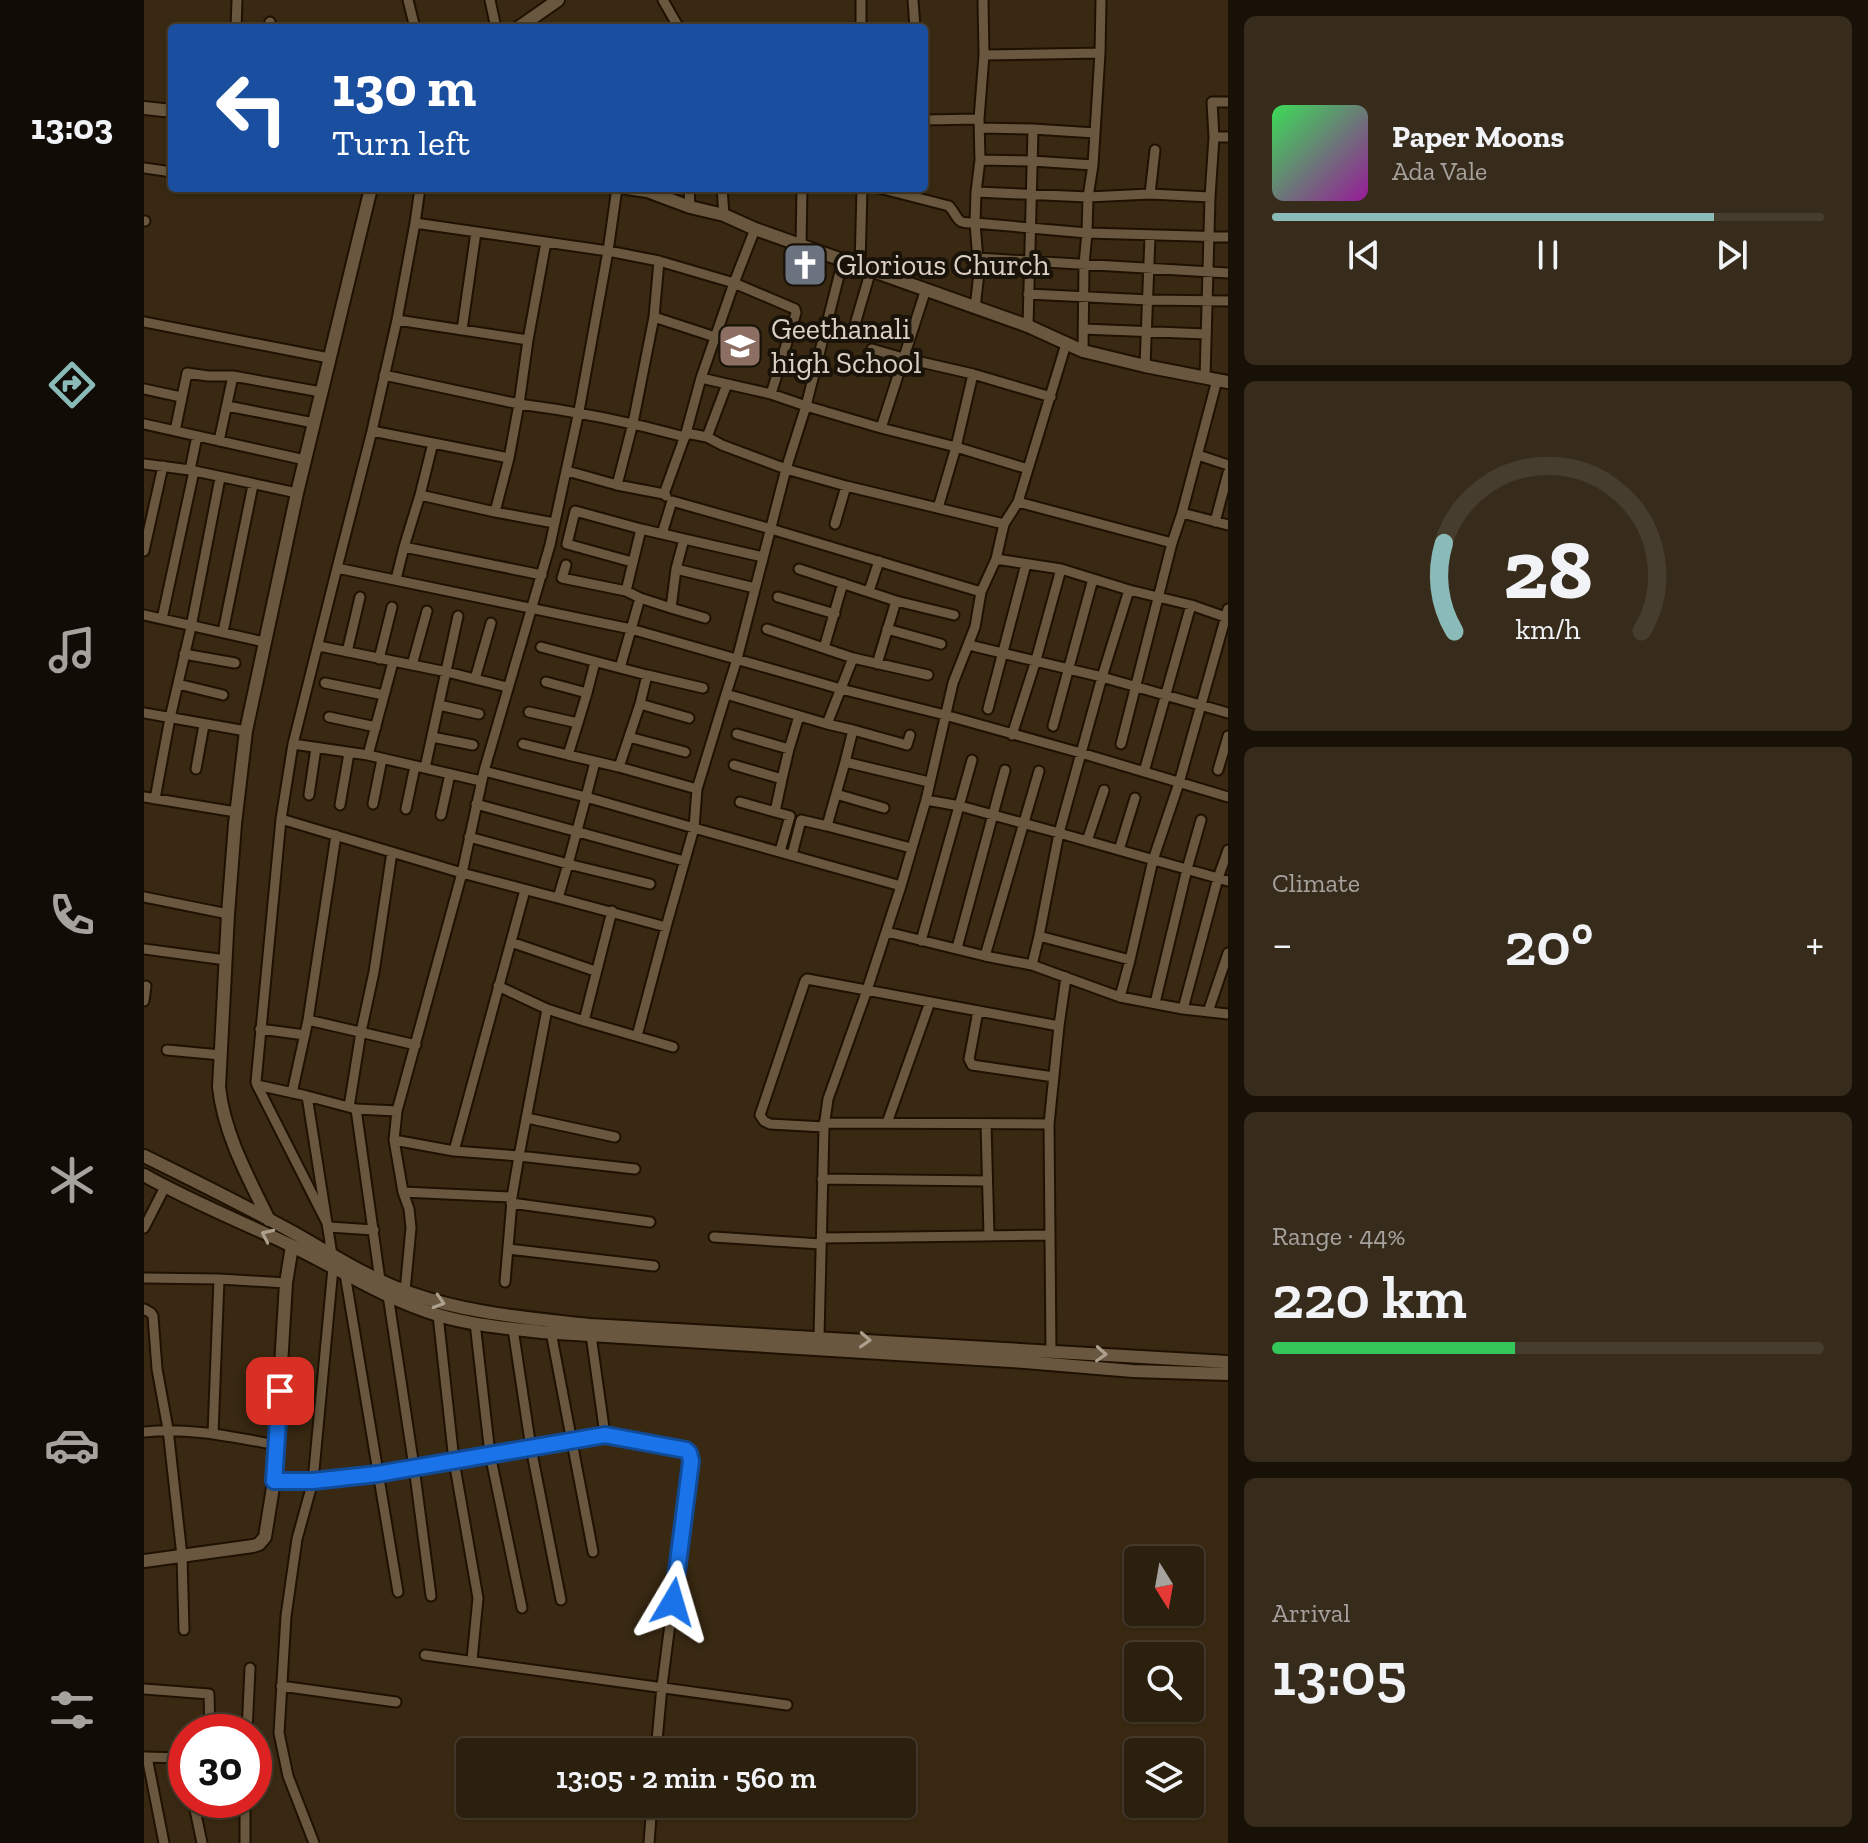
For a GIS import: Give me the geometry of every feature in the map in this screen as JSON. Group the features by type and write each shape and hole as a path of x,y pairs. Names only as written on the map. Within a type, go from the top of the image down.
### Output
{"street":[{"path":"236,24 237,0"},
{"path":"408,0 414,24"},
{"path":"490,0 495,24"},
{"path":"663,0 677,24"},
{"path":"861,0 861,24"},
{"path":"913,0 915,24"},
{"path":"975,308 979,273 975,223 984,55 983,0"},
{"path":"1083,351 1084,264 1093,165 1101,0"},
{"path":"523,24 553,2"},
{"path":"984,55 1100,53"},
{"path":"1121,744 1217,380 1206,334 1214,137 1212,102 1228,102"},
{"path":"144,108 168,111"},
{"path":"928,120 1095,133"},
{"path":"1028,326 1033,129"},
{"path":"1214,137 1228,137"},
{"path":"1150,194 1155,150"},
{"path":"980,160 1093,165"},
{"path":"144,168 168,171"},
{"path":"269,1220 232,1141 219,1087 236,812 246,731 264,642 370,192"},
{"path":"329,1227 257,1085 260,1029 281,819 293,744 372,431 397,320 419,192"},
{"path":"405,1291 411,1228 394,1140 397,1111 462,873 482,776 542,575 567,471 616,192"},
{"path":"650,192 690,207 724,215 755,229 1028,326 1083,351 1217,380"},
{"path":"689,192 690,207"},
{"path":"722,192 724,215"},
{"path":"801,245 802,192"},
{"path":"856,321 866,268 862,192"},
{"path":"976,192 1088,197 1150,194 1210,197"},
{"path":"913,193 949,206 960,222 1087,233 1228,237"},
{"path":"415,223 659,261 734,283 788,306 796,311 771,394"},
{"path":"662,534 668,498 701,378 755,229"},
{"path":"462,330 476,232"},
{"path":"1145,366 1150,236"},
{"path":"495,512 509,458 546,242"},
{"path":"977,258 1228,273"},
{"path":"637,1036 694,828 697,789 737,659 843,260"},
{"path":"617,485 654,317 659,261"},
{"path":"881,428 926,289"},
{"path":"1028,294 1228,301"},
{"path":"654,317 715,337"},
{"path":"397,320 528,340"},
{"path":"144,322 329,358"},
{"path":"1083,329 1206,334"},
{"path":"819,1337 824,1125 828,1099 901,886 926,800 953,683 975,627 981,592 996,559 1004,524 1018,502 1066,344"},
{"path":"872,349 1051,397"},
{"path":"175,431 187,373 233,376 321,392"},
{"path":"938,508 973,374"},
{"path":"384,375 519,404 579,411 685,435 707,437 786,469 1004,524"},
{"path":"219,441 233,376"},
{"path":"701,378 771,394 1028,469"},
{"path":"707,437 727,384"},
{"path":"144,389 181,397"},
{"path":"227,406 314,423"},
{"path":"144,424 305,460"},
{"path":"372,431 509,458"},
{"path":"162,619 197,436"},
{"path":"396,579 433,443"},
{"path":"1198,455 1228,465"},
{"path":"144,464 192,470 297,493"},
{"path":"144,551 163,466"},
{"path":"567,471 668,498 981,592"},
{"path":"1215,522 1228,473"},
{"path":"155,799 220,478"},
{"path":"223,632 253,485"},
{"path":"835,524 846,486"},
{"path":"420,495 554,523"},
{"path":"1018,502 1172,543"},
{"path":"632,562 567,544 575,511 763,557"},
{"path":"1182,513 1228,525"},
{"path":"626,591 641,529"},
{"path":"671,608 684,539"},
{"path":"404,547 542,575"},
{"path":"996,559 1061,569 1227,615 1179,783 1153,860 1120,997"},
{"path":"869,591 879,561"},
{"path":"988,709 1026,564"},
{"path":"566,565 562,578 626,591 705,618"},
{"path":"337,568 631,629 1081,753 1228,797"},
{"path":"676,569 755,588"},
{"path":"799,569 896,601 954,615"},
{"path":"1012,735 1061,569"},
{"path":"1053,726 1093,579"},
{"path":"824,648 843,583"},
{"path":"1032,965 1059,833 1129,590"},
{"path":"347,652 360,597"},
{"path":"778,597 835,614"},
{"path":"620,668 640,598"},
{"path":"877,664 896,601"},
{"path":"1144,772 1191,605"},
{"path":"379,659 392,607"},
{"path":"412,665 427,611"},
{"path":"144,615 264,642"},
{"path":"406,809 432,737 458,616"},
{"path":"475,679 491,623"},
{"path":"767,629 853,658 928,675"},
{"path":"887,629 941,644"},
{"path":"969,645 1068,668 1228,713"},
{"path":"319,646 507,687"},
{"path":"541,647 703,688"},
{"path":"184,654 235,663"},
{"path":"827,724 853,658"},
{"path":"368,755 393,662"},
{"path":"568,755 595,662"},
{"path":"619,767 647,675"},
{"path":"546,682 587,693"},
{"path":"325,683 384,695"},
{"path":"178,684 223,695"},
{"path":"726,694 907,745 910,735"},
{"path":"640,704 689,718"},
{"path":"439,705 479,714"},
{"path":"529,712 578,723"},
{"path":"144,713 246,731"},
{"path":"775,812 799,716"},
{"path":"329,717 376,727"},
{"path":"196,769 204,725"},
{"path":"827,826 853,730"},
{"path":"737,734 789,749"},
{"path":"1218,770 1228,736"},
{"path":"432,737 473,745"},
{"path":"629,737 685,752"},
{"path":"293,744 368,755 450,774 482,776 586,797 901,886"},
{"path":"523,744 697,789"},
{"path":"309,795 316,748"},
{"path":"340,805 349,753"},
{"path":"373,804 382,759"},
{"path":"921,941 972,760"},
{"path":"558,898 595,762"},
{"path":"845,762 929,782"},
{"path":"734,765 782,779"},
{"path":"957,948 1005,770"},
{"path":"985,956 1039,771"},
{"path":"441,815 450,774"},
{"path":"1087,841 1104,790"},
{"path":"836,794 884,808"},
{"path":"144,797 236,812"},
{"path":"1119,850 1135,798"},
{"path":"926,800 960,806 1223,879"},
{"path":"740,802 790,816 780,851"},
{"path":"476,804 684,861"},
{"path":"281,819 462,873 666,927"},
{"path":"792,855 801,820 911,848"},
{"path":"1155,1003 1201,820"},
{"path":"292,1093 308,1020 336,835"},
{"path":"469,837 650,884"},
{"path":"1183,1009 1223,879 1228,850"},
{"path":"380,1280 352,1108 361,1032 374,972 392,852"},
{"path":"454,1151 525,890"},
{"path":"144,897 228,914"},
{"path":"584,1021 612,911"},
{"path":"887,932 1032,965 1120,997 1228,1014"},
{"path":"1039,936 1130,960"},
{"path":"511,942 595,971"},
{"path":"144,949 226,960"},
{"path":"1208,1012 1228,953"},
{"path":"1051,1352 1049,1124 1066,977"},
{"path":"1049,1124 770,1124 764,1121 760,1112 806,979 1059,1026"},
{"path":"144,1001 146,986"},
{"path":"498,986 547,1009 673,1047"},
{"path":"887,1123 930,1002"},
{"path":"505,1282 512,1200 547,1009"},
{"path":"978,1011 969,1059 972,1065 1054,1077"},
{"path":"308,1020 416,1045"},
{"path":"260,1029 305,1035"},
{"path":"167,1050 221,1055"},
{"path":"257,1085 352,1108 397,1111"},
{"path":"307,1096 398,1592"},
{"path":"527,1118 615,1137"},
{"path":"986,1124 989,1235"},
{"path":"394,1140 454,1151 635,1169"},
{"path":"144,1156 269,1220 294,1240"},
{"path":"144,1175 165,1187 294,1240 388,1295 438,1315 475,1323 591,1335 1133,1371 1228,1374"},
{"path":"822,1179 987,1181"},
{"path":"236,1203 247,1196 250,1181"},
{"path":"144,1228 165,1187"},
{"path":"403,1192 512,1200 650,1222"},
{"path":"329,1227 374,1230"},
{"path":"714,1237 822,1241 1049,1235"},
{"path":"144,1561 259,1544 266,1532 277,1445 286,1283 294,1240"},
{"path":"508,1249 654,1266"},
{"path":"337,1265 405,1291 466,1310 494,1315 590,1325 1228,1362"},
{"path":"314,1843 292,1789 279,1733 286,1616 297,1539 313,1481 337,1265"},
{"path":"144,1278 286,1283"},
{"path":"213,1434 219,1279"},
{"path":"388,1295 431,1596"},
{"path":"144,1309 153,1316 157,1369 168,1429 182,1556 184,1630"},
{"path":"438,1315 454,1461 478,1598 472,1660"},
{"path":"475,1323 490,1454 522,1608"},
{"path":"513,1329 531,1448 561,1600"},
{"path":"551,1332 593,1552"},
{"path":"591,1335 605,1435"},
{"path":"144,1432 168,1429 277,1445"},
{"path":"274,1481 313,1481 377,1474 605,1435 683,1449 689,1453 691,1457 657,1738"},
{"path":"425,1655 787,1705"},
{"path":"248,1714 250,1668"},
{"path":"281,1686 396,1702"},
{"path":"144,1689 209,1694 210,1714"},
{"path":"164,1843 146,1757 168,1759"},
{"path":"197,1818 202,1843"},
{"path":"245,1818 245,1843"},
{"path":"649,1843 651,1818"}],"place":[{"name":"Glorious Church","path":"805,265"},
{"name":"Geethanali high School","path":"740,346"}],"route":[{"path":"280,1391 274,1481 313,1481 377,1474 605,1435 686,1450 691,1461 673,1602"}]}
